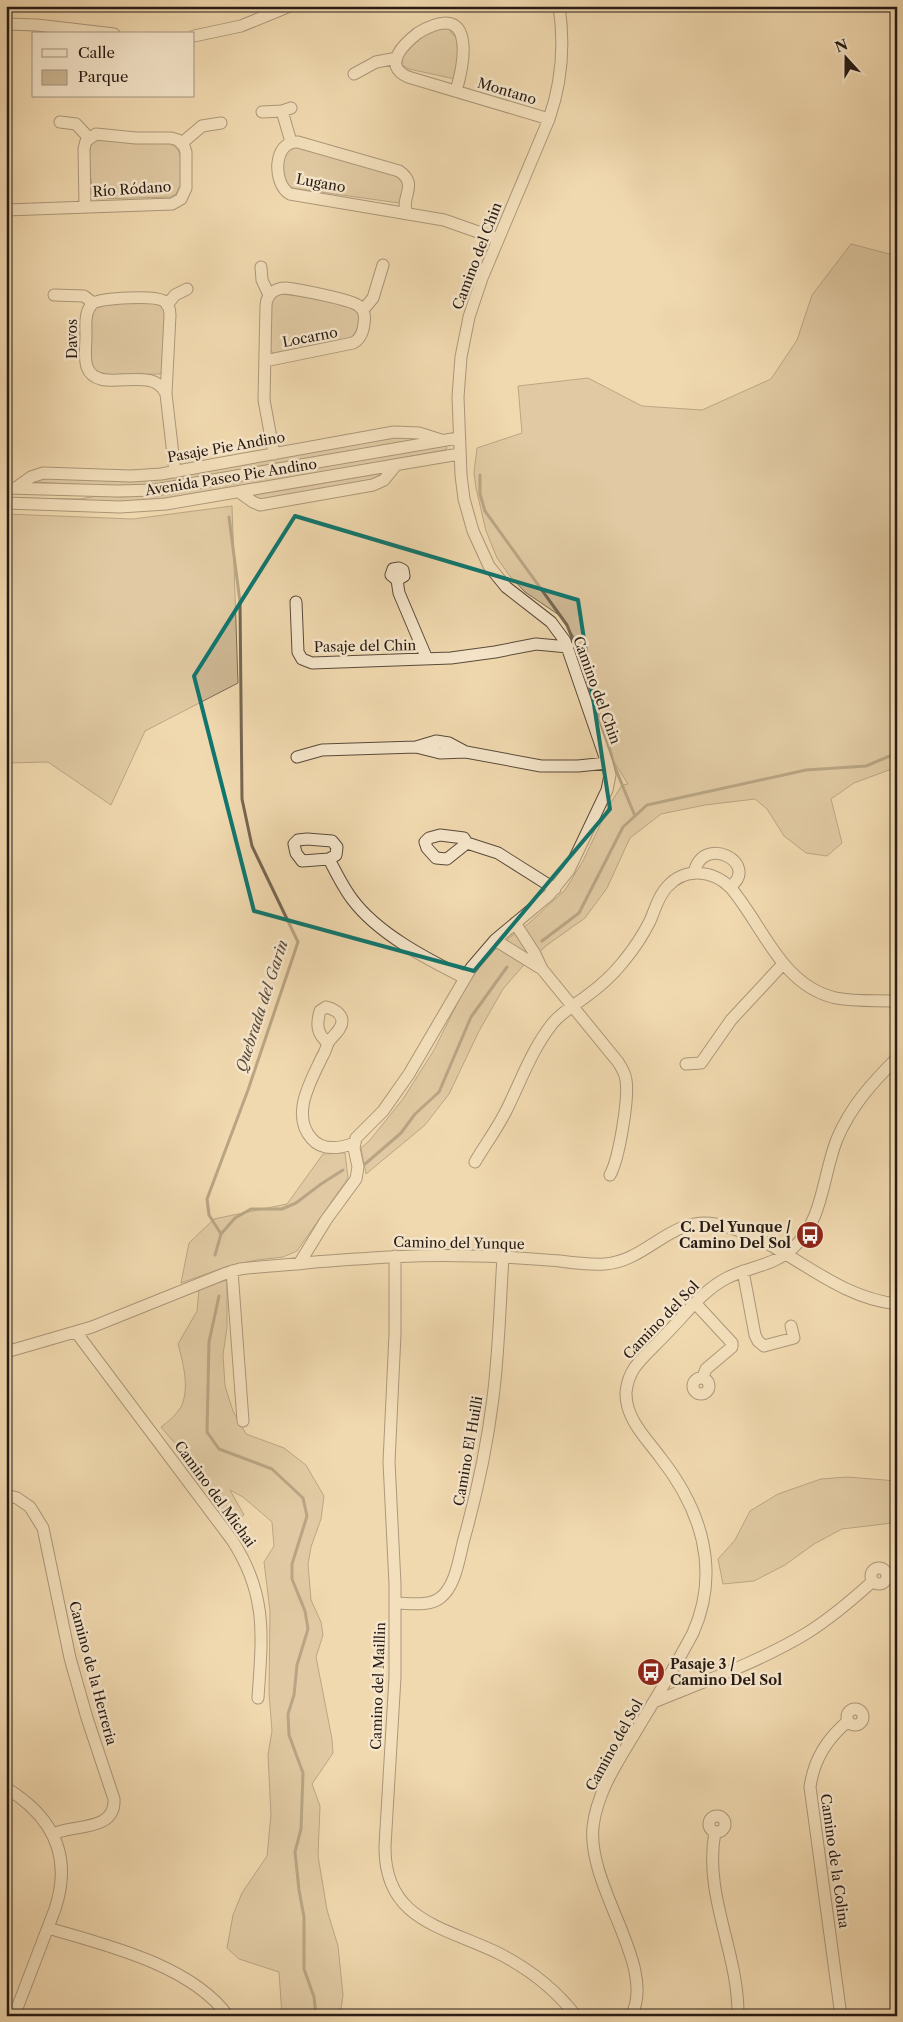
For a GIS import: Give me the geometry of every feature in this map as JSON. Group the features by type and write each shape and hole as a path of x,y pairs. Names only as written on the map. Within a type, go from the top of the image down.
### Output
{"street":[{"path":"195,36 241,26 290,6"},
{"name":"Camino del Chin","path":"355,1143 359,1134 392,1100 477,959 495,940 555,889 569,870 607,790 610,776 568,648 551,622 506,586 489,566 475,536 466,507 459,454 459,377 464,338 475,297 549,119 557,95 561,74 563,30 559,6"},
{"name":"Montano","path":"456,91 463,57 464,38 458,24 447,15 432,21 401,47 397,58 398,67 405,75 456,91 549,119"},
{"path":"6,24 37,25 97,32"},
{"path":"354,74 376,62 397,58"},
{"path":"262,112 287,110 291,142 308,144 399,171 409,185 405,204 407,213"},
{"path":"60,122 76,124 89,138 100,134 136,138 171,138 182,143 202,126 221,123"},
{"name":"Río Ródano","path":"85,207 84,150 89,138"},
{"name":"Lugano","path":"291,142 282,148 279,156 278,178 286,192 294,196 444,220 498,239"},
{"name":"Río Ródano","path":"6,210 167,205 177,202 184,196 186,188 186,152 182,143"},
{"name":"Locarno","path":"265,360 353,343 359,338 363,330 365,317 363,310 371,301 383,264"},
{"name":"Locarno","path":"261,268 262,280 269,294 266,305 266,415 274,454"},
{"path":"269,294 281,288 290,288 351,302 363,310"},
{"path":"175,472 166,394 170,315 167,304 179,292 187,289"},
{"name":"Davos","path":"54,295 84,296 93,303"},
{"name":"Davos","path":"152,380 102,379 90,372 86,361 86,316 93,303 102,300 153,298 167,304"},
{"path":"152,380 164,374 168,366"},
{"path":"152,380 159,384 166,394"},
{"name":"Pasaje Pie Andino","path":"12,487 31,477 49,472 131,476 175,472 402,431 419,433 442,440"},
{"name":"Avenida Paseo Pie Andino","path":"12,487 118,491 156,490 458,438"},
{"name":"Avenida Paseo Pie Andino","path":"6,503 142,506 190,501 459,454"},
{"path":"239,492 253,502 260,504 364,487 381,482 396,465"},
{"name":"Pasaje del Chin","path":"397,580 399,592 427,659"},
{"name":"Pasaje del Chin","path":"296,602 300,656 305,661 312,663 427,659 475,655 536,644 568,648"},
{"name":"Pasaje del Chin","path":"536,644 557,629"},
{"path":"297,758 322,750 416,747 439,741 466,752 541,766 578,766 607,763"},
{"path":"467,843 498,853 555,889"},
{"path":"694,873 698,862 704,856 715,853 728,856 736,863 740,873 738,880 730,887"},
{"path":"329,859 351,898 366,914 405,945 465,978"},
{"path":"474,1162 505,1113 526,1064 539,1042 554,1022 601,984 623,962 640,937 666,887 677,879 694,873 713,875 730,887 783,964 804,983 824,994 854,1000 897,1001"},
{"path":"515,923 535,954 542,969 618,1062 625,1075 626,1089 618,1150 615,1165 610,1175"},
{"path":"495,940 542,969"},
{"path":"686,1064 701,1063 731,1020 783,964"},
{"path":"299,1264 326,1220 356,1179 358,1167 355,1143 337,1148 321,1146 310,1138 304,1124 303,1104 307,1089 328,1043"},
{"name":"Camino del Sol","path":"631,2016 638,1999 637,1978 597,1867 593,1847 593,1827 597,1810 610,1778 698,1623 705,1600 707,1569 701,1535 690,1504 673,1475 633,1421 626,1392 629,1379 635,1366 720,1282 762,1266 786,1254 803,1237 816,1214 831,1156 849,1113 861,1096 897,1058"},
{"name":"Camino del Yunque","path":"6,1352 76,1332 232,1271 395,1256 502,1257 596,1264 616,1262 635,1256 676,1229 699,1223 723,1226 761,1241 836,1285 867,1298 897,1304"},
{"path":"761,1241 765,1253 762,1266"},
{"name":"Camino del Maillin","path":"395,1256 395,1334 389,1462 396,1603 395,1676 385,1846 387,1872 392,1886 407,1907 420,1919 517,1964 550,1988 576,2016"},
{"name":"Camino El Huilli","path":"396,1603 428,1604 437,1600 448,1588 456,1572 474,1504 490,1424 496,1367 502,1257"},
{"path":"232,1271 242,1421"},
{"path":"743,1272 755,1335 758,1341 764,1346 794,1338 791,1326"},
{"path":"696,1304 732,1343 732,1347 706,1369 703,1377"},
{"name":"Camino del Michai","path":"76,1332 232,1540 246,1563 256,1588 261,1616 258,1698"},
{"name":"Camino de la Herreria","path":"6,1495 17,1498 30,1507 43,1528 70,1658 87,1718 114,1799 112,1811 103,1822 69,1828 53,1834"},
{"path":"654,1702 756,1660 791,1642 823,1622 873,1581"},
{"name":"Camino de la Colina","path":"841,2016 810,1787 814,1768 822,1750 848,1722"},
{"path":"6,1788 38,1812 53,1834 61,1863 62,1882 48,1928 14,2016"},
{"path":"715,1832 712,1874 735,1971 738,2016"},
{"path":"48,1928 110,1946 160,1966 203,1990 228,2016"}],"highlighted area":[{"path":"295,516 578,600 610,809 474,971 254,911 194,676"}],"green space":[{"path":"440,22 451,23 451,33 457,37 459,54 455,79 409,69 402,65 405,52 415,40"},
{"path":"101,139 170,143 181,156 182,186 171,197 96,199 91,181 90,149 93,143"},
{"path":"294,146 397,176 404,181 401,201 399,203 292,188 283,180 281,171 286,149"},
{"path":"851,244 897,256 897,767 854,783 831,799 842,843 827,856 806,853 784,836 767,809 755,799 705,805 661,814 630,838 607,888 585,918 547,945 522,967 503,989 479,1031 449,1094 425,1125 366,1174 361,1148 370,1140 403,1099 434,1050 465,988 490,952 528,924 565,890 583,861 610,804 622,785 628,784 614,762 605,726 574,637 559,615 525,592 509,575 497,558 486,531 476,488 474,473 477,448 522,433 518,386 588,378 642,406 702,410 771,379 797,340 812,295"},
{"path":"280,294 331,302 355,310 359,318 356,332 351,338 273,353 269,349 269,309 273,298"},
{"path":"153,302 159,304 165,311 162,371 160,374 110,375 95,371 90,364 91,310 103,305"},
{"path":"396,437 418,439 152,485 128,487 33,482 41,478 117,481 165,479"},
{"path":"445,445 447,448 445,450 189,497 111,502 6,498 80,499 97,496 125,497 173,493"},
{"path":"382,473 370,482 262,501 249,496"},
{"path":"232,506 238,683 145,731 111,805 48,762 6,763 6,514 133,519"},
{"path":"345,1153 348,1178 297,1251 283,1257 228,1266 181,1283 189,1243 214,1219 287,1204 323,1154"},
{"path":"227,1280 227,1327 223,1355 225,1386 233,1411 246,1434 284,1448 306,1465 324,1496 321,1519 311,1547 308,1564 311,1600 321,1622 323,1635 316,1657 333,1753 312,1784 320,1806 318,1856 327,1910 338,1946 343,1995 340,2016 282,2016 279,1972 239,1959 227,1948 233,1915 242,1893 267,1856 271,1815 268,1755 272,1731 269,1693 270,1611 264,1562 274,1546 272,1522 243,1497 230,1490 244,1515 231,1523 199,1475 203,1472 190,1461 161,1427 177,1413 184,1400 185,1376 178,1344 197,1311 199,1289"},
{"path":"847,1477 897,1481 897,1525 892,1523 842,1529 814,1544 785,1565 754,1581 723,1584 718,1559 735,1540 750,1511 778,1494 821,1479"}],"waterway":[{"path":"480,475 480,494 485,511 567,625 580,658 614,765 635,816"},
{"name":"Quebrada del Garin","path":"221,1234 209,1215 207,1199 248,1090 298,942 252,846 242,799 240,602 229,517"},
{"path":"542,941 579,913 623,827 647,805 806,770 866,766 897,753"},
{"path":"365,1164 401,1133 415,1114 439,1092 471,1017 507,967"},
{"path":"215,1255 221,1234 235,1218 251,1209 282,1209 296,1203 343,1170"},
{"name":"Quebrada del Garin","path":"219,1296 209,1342 207,1432 219,1449 272,1469 303,1498 307,1516 292,1564 292,1579 305,1611 308,1629 297,1665 294,1695 288,1714 289,1735 303,1773 301,1829 295,1852 304,1917 304,1969 314,1997 316,2016"}],"place":[{"name":"C. Del Yunque / Camino Del Sol","path":"810,1235"},
{"name":"Pasaje 3 / Camino Del Sol","path":"651,1672"}]}
